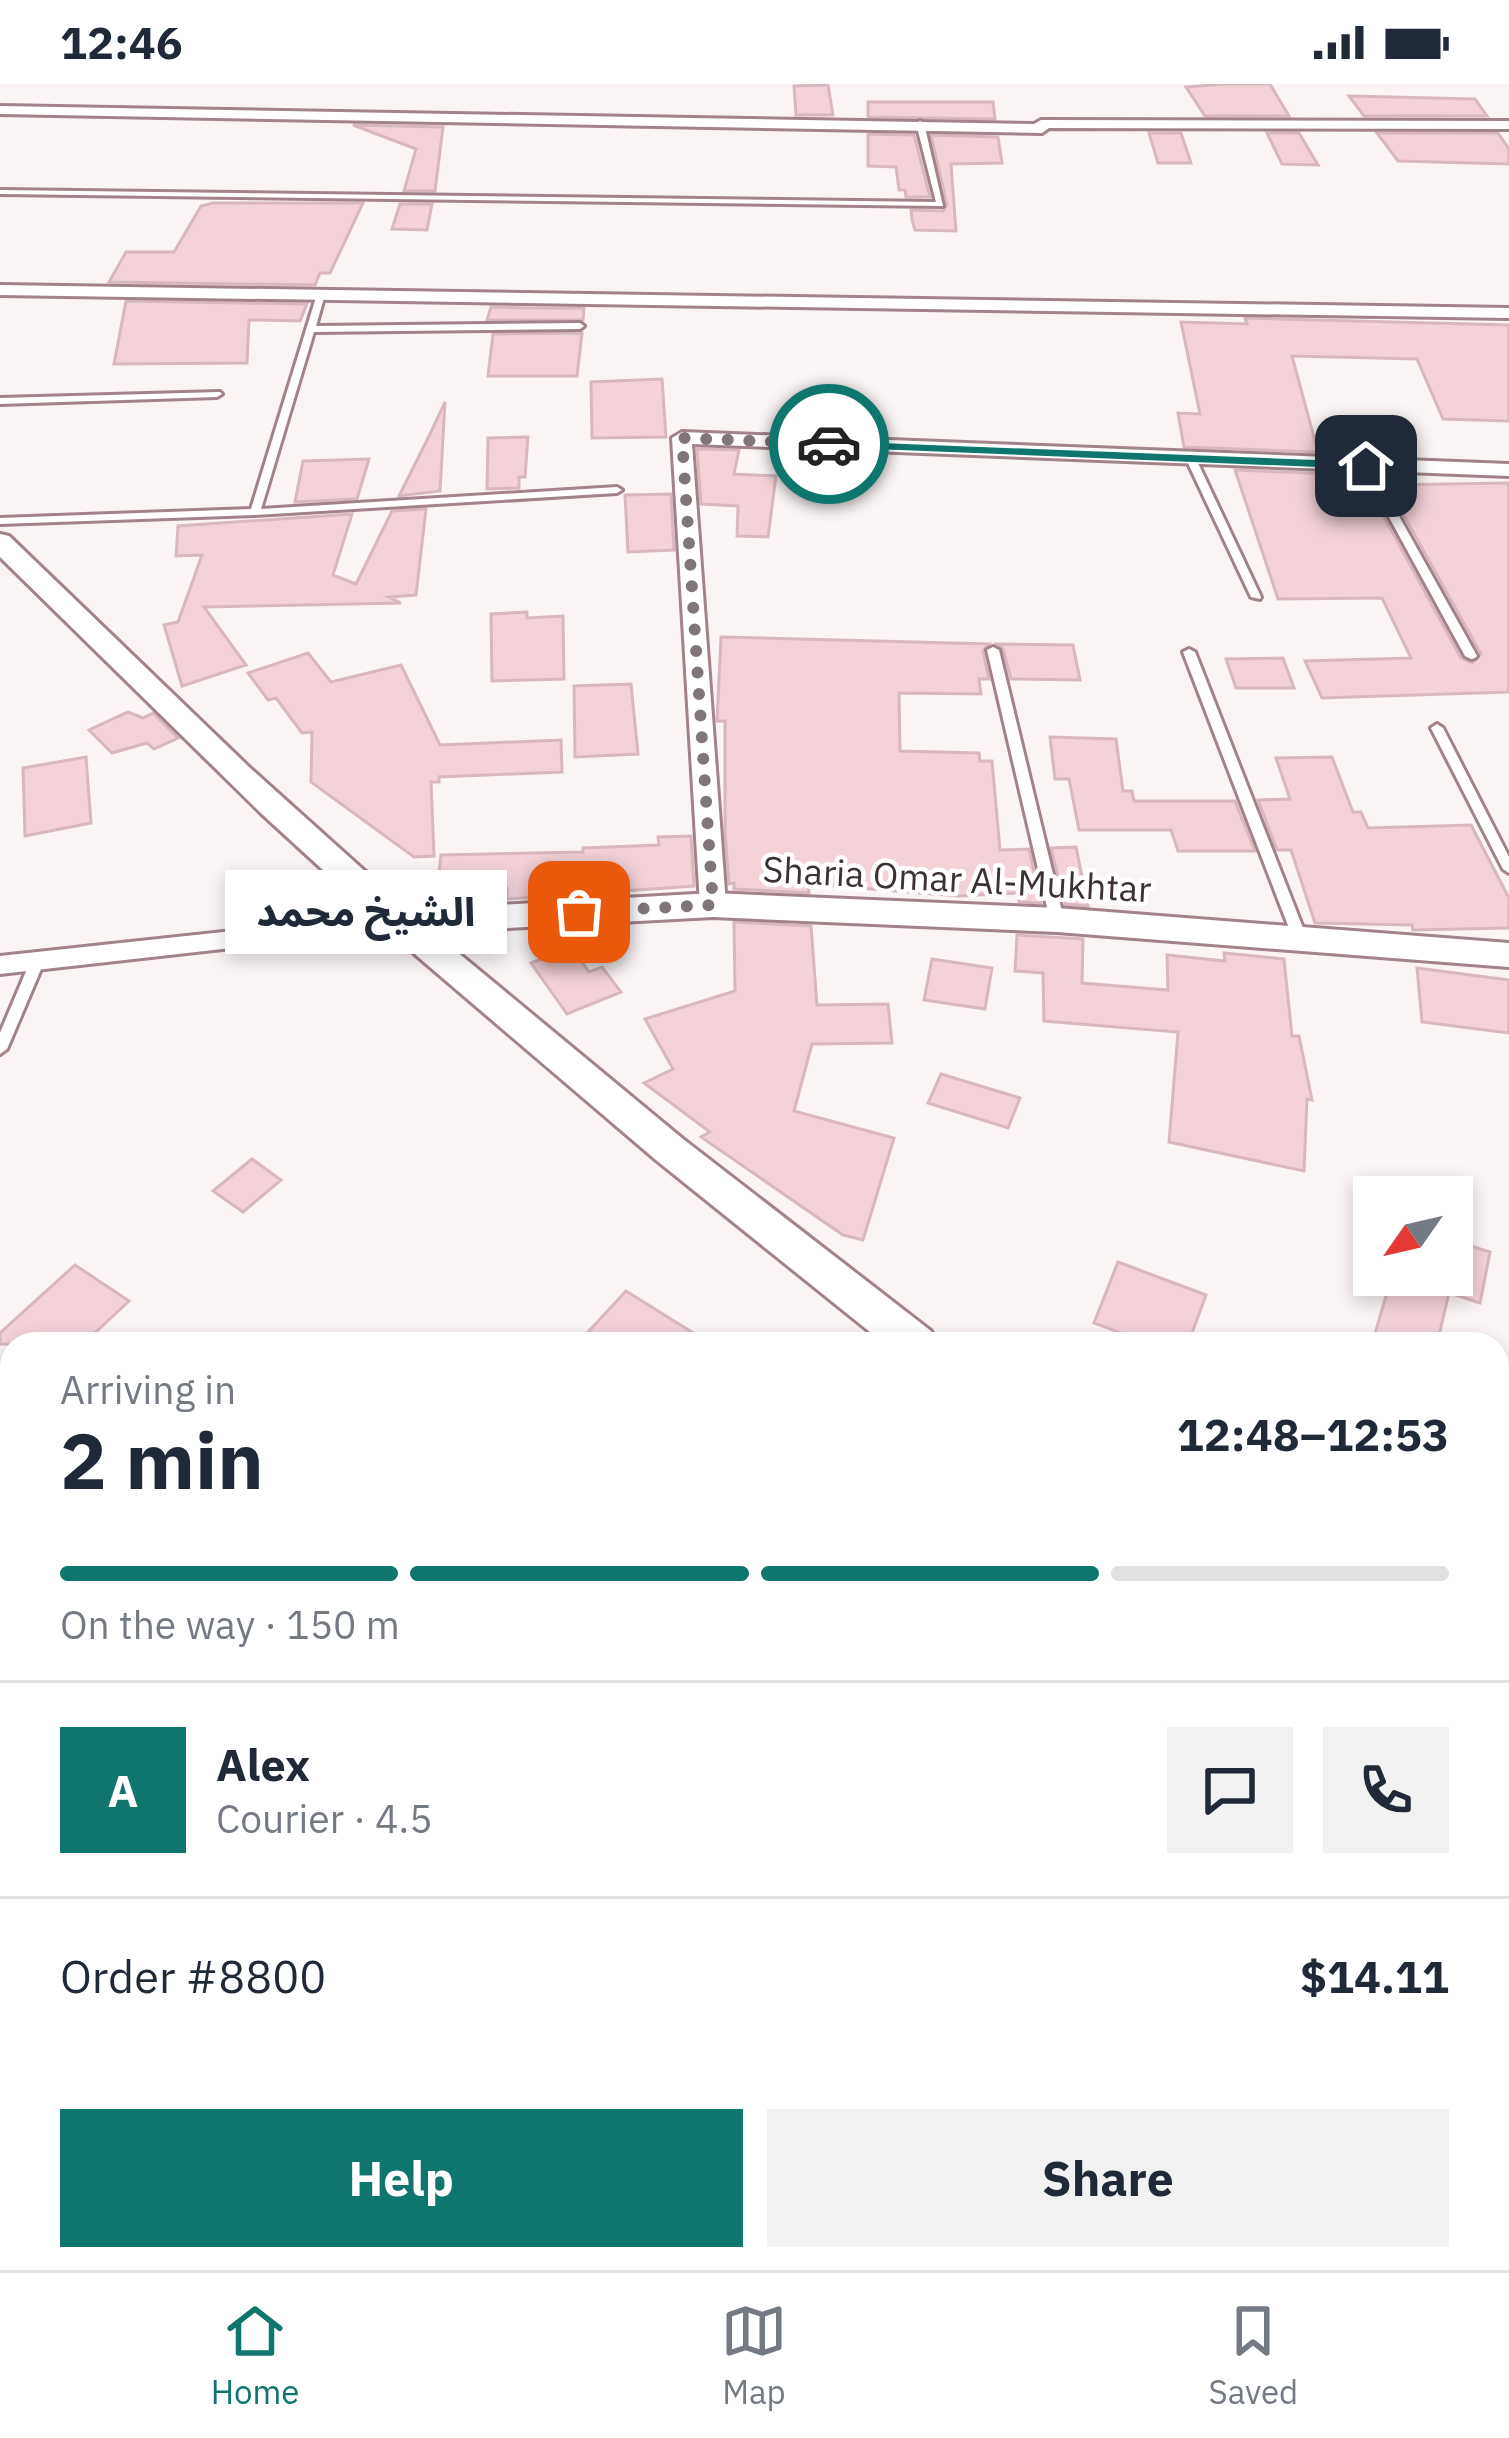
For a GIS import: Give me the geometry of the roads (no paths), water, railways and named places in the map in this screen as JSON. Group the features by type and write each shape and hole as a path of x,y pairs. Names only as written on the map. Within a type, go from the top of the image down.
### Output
{"street":[{"path":"0,110 920,123 1042,129 1041,124 1509,125"},
{"path":"0,290 1509,313"},
{"path":"713,905 682,438 1509,470"},
{"path":"0,542 274,807 401,922 637,1127 901,1332"},
{"name":"Sharia Omar Al-Mukhtar","path":"401,922 713,905 1057,920 1509,955"},
{"path":"0,965 401,922"}],"lane":[{"path":"0,193 940,204 920,123"},
{"path":"255,512 322,293"},
{"path":"310,329 580,326"},
{"path":"0,400 217,394"},
{"path":"1192,460 1256,597"},
{"path":"1366,466 1471,656"},
{"path":"0,521 255,512 616,490"},
{"path":"993,650 1057,920"},
{"path":"1189,652 1301,940"},
{"path":"1437,728 1509,869"},
{"path":"0,1049 37,962"}],"place":[{"name":"الشيخ محمد","path":"579,912"}]}
